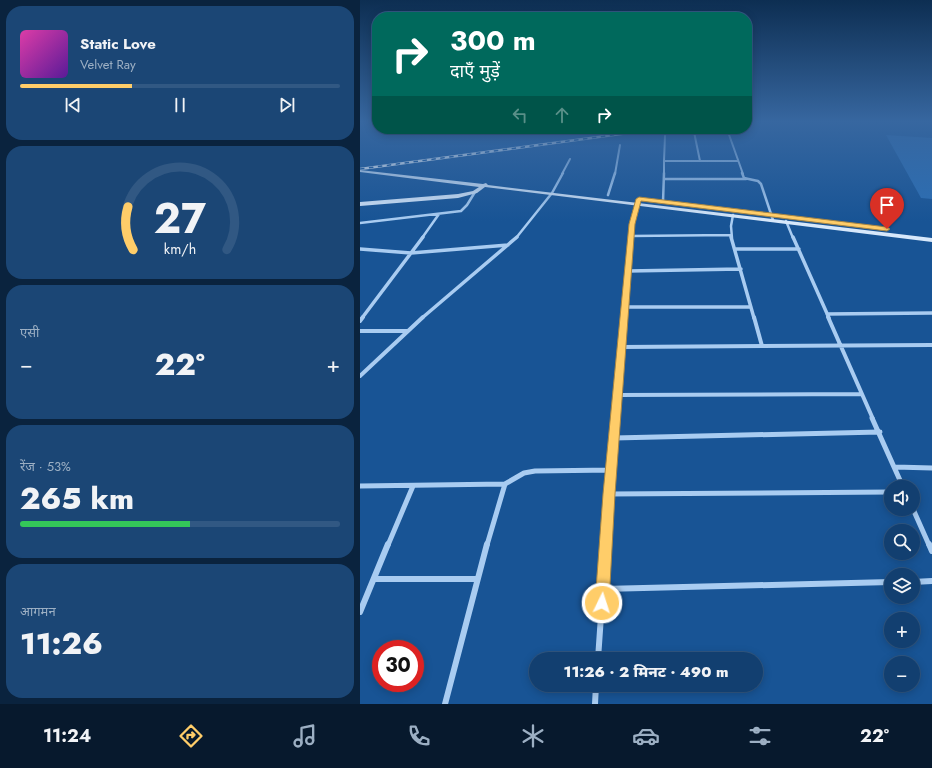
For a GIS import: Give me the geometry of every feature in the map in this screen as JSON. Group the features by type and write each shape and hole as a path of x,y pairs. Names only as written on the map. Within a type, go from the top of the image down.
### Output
{"main road":[{"path":"360,167 491,181 553,191 733,214 772,217 786,221 932,240"},
{"path":"360,170 486,185 608,195 638,201 663,202 772,217 932,235"},
{"path":"360,204 458,196 474,192 491,181"}],"street":[{"path":"608,195 616,171 618,155"},
{"path":"663,202 664,155"},
{"path":"699,155 700,161"},
{"path":"736,155 746,179"},
{"path":"360,376 407,331 520,234 553,191 570,159"},
{"path":"664,161 738,161"},
{"path":"664,179 746,179 758,181 761,184 772,217"},
{"path":"361,224 461,211 470,203 474,192"},
{"path":"598,652 621,347 631,236 638,201"},
{"path":"360,321 438,214"},
{"path":"733,214 731,235 762,346"},
{"path":"786,221 900,480"},
{"path":"631,236 731,235"},
{"path":"360,249 411,253 508,245"},
{"path":"735,249 799,249"},
{"path":"628,271 741,269"},
{"path":"625,307 751,307"},
{"path":"827,314 932,313"},
{"path":"360,331 407,331"},
{"path":"621,347 932,345"},
{"path":"617,395 862,394"},
{"path":"614,438 880,432"},
{"path":"895,467 932,468"},
{"path":"360,486 505,484 524,472 612,470"},
{"path":"445,704 477,579 505,484"},
{"path":"360,612 413,486"},
{"path":"609,494 884,492"},
{"path":"916,516 932,551"},
{"path":"374,579 477,579"},
{"path":"920,582 932,581"},
{"path":"603,588 884,582"},
{"path":"594,704 595,692"}],"shaded area":[{"path":"897,155 932,155 932,199 921,198"}],"railway":[{"path":"360,169 465,155"}],"route":[{"path":"602,603 609,494 632,224 639,199 887,229"}]}
